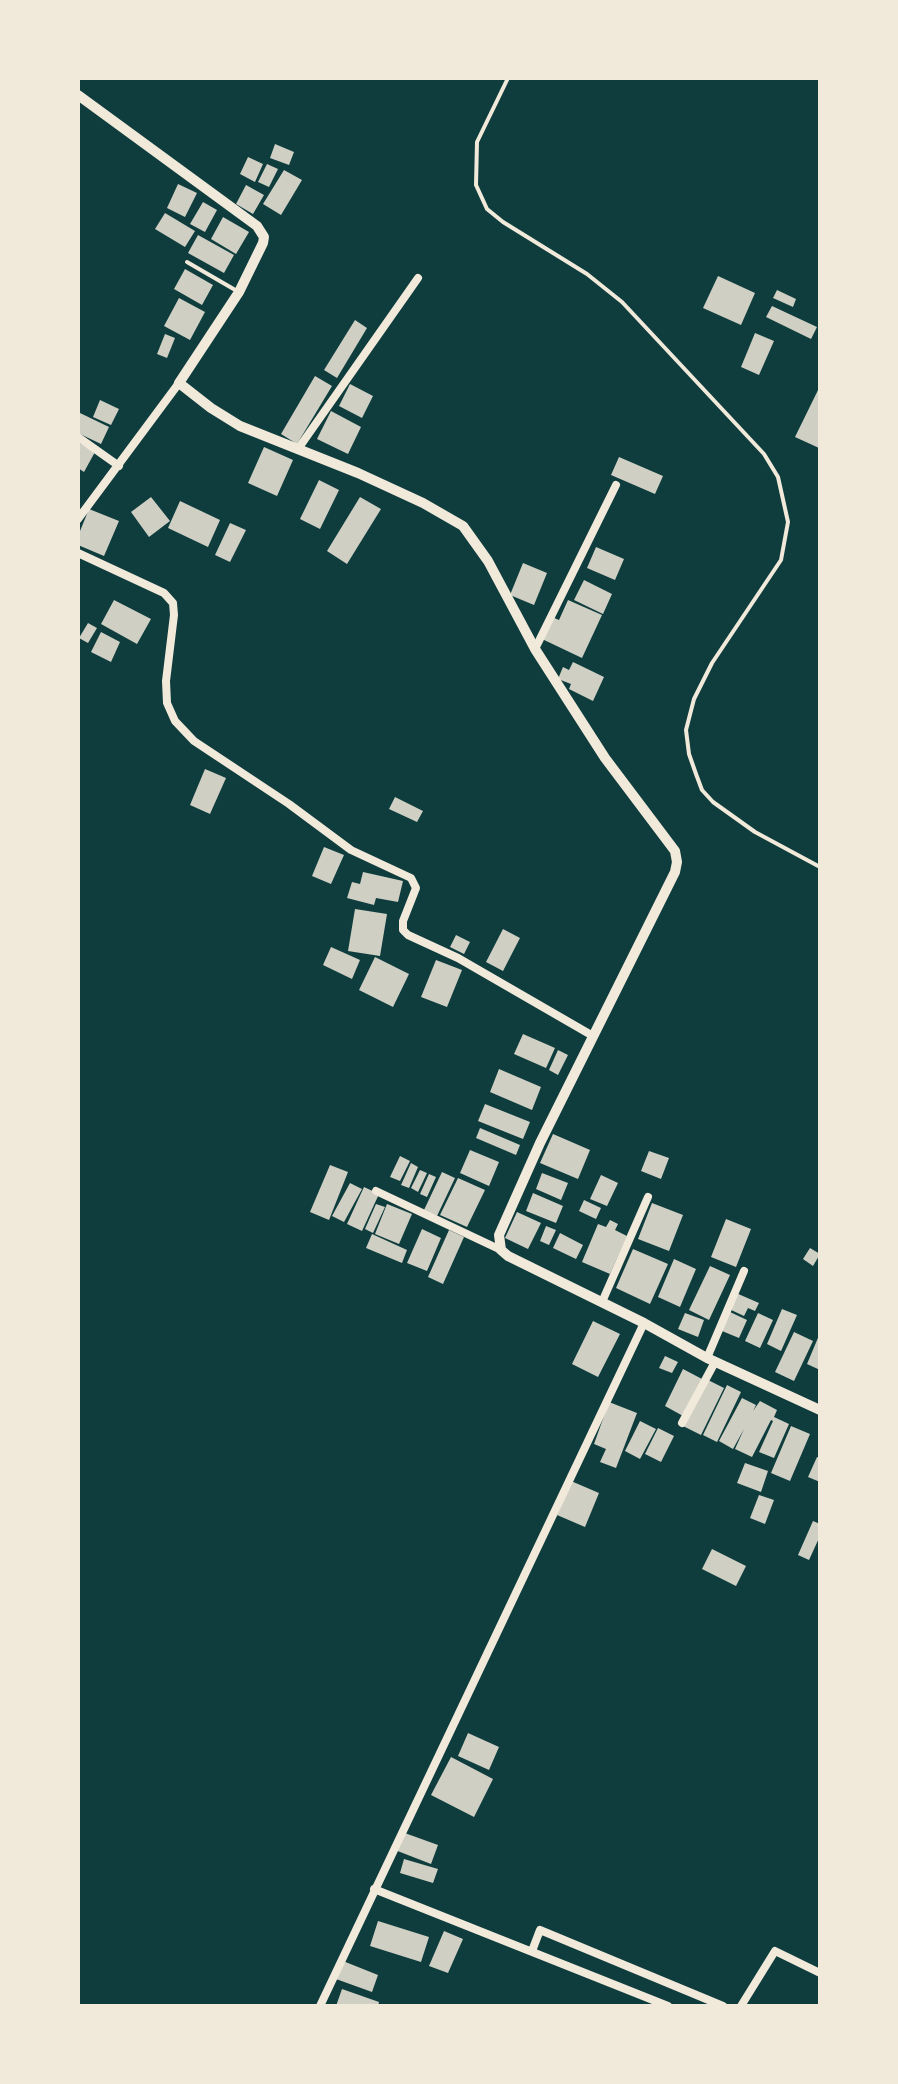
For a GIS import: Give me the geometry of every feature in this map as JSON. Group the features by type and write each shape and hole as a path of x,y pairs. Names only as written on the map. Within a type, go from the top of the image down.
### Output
{"street":[{"path":"78,95 257,226 264,237 239,292 179,383 78,519"},
{"path":"298,449 418,278"},
{"path":"179,383 240,426 358,473 423,503 463,526 488,561 535,649 605,758 675,851 675,872 540,1143 499,1235 501,1250"},
{"path":"78,437 119,466"},
{"path":"535,649 616,485"},
{"path":"78,553 164,593 173,603 167,703 175,721 194,741 289,804 351,850 411,878 416,888 403,921 403,930 408,935 458,958 593,1036"},
{"path":"376,1191 501,1250 711,1360 820,1410"},
{"path":"602,1302 648,1197"},
{"path":"682,1423 711,1360 744,1271"},
{"path":"320,2006 644,1323"},
{"path":"374,1889 668,2006"},
{"path":"532,1951 540,1930 723,2006"},
{"path":"741,2006 775,1951 820,1973"}],"lane":[{"path":"508,78 477,142 476,185 487,209 587,274 622,302 764,454 778,477 788,522 781,560 712,663 694,699 686,730 689,754 702,790 713,802 755,832 820,867"},
{"path":"187,262 239,292"}],"building":[{"path":"275,144 294,152 289,165 270,158"},
{"path":"248,157 263,164 255,182 240,174"},
{"path":"267,164 278,169 269,187 258,182"},
{"path":"284,170 302,180 281,215 263,204"},
{"path":"178,184 197,193 185,217 167,208"},
{"path":"246,185 264,195 253,214 236,204"},
{"path":"203,202 217,210 205,232 190,224"},
{"path":"165,213 195,231 185,247 155,229"},
{"path":"223,217 249,232 236,254 211,239"},
{"path":"198,235 234,255 224,273 188,253"},
{"path":"185,269 213,285 202,305 174,289"},
{"path":"718,276 755,293 741,325 703,308"},
{"path":"777,290 796,299 793,307 773,298"},
{"path":"179,298 205,312 190,340 164,326"},
{"path":"772,306 817,327 811,339 766,317"},
{"path":"355,320 367,328 337,378 324,370"},
{"path":"755,333 774,341 759,375 741,367"},
{"path":"165,334 175,338 167,358 157,354"},
{"path":"315,376 332,386 297,444 281,434"},
{"path":"350,384 373,396 362,418 339,406"},
{"path":"820,386 820,446 819,448 795,437"},
{"path":"100,400 119,409 111,425 93,417"},
{"path":"331,411 361,427 348,454 317,439"},
{"path":"80,413 109,427 101,444 78,433"},
{"path":"78,442 95,452 84,472 78,468"},
{"path":"264,447 293,460 277,496 248,483"},
{"path":"619,457 663,476 655,494 611,475"},
{"path":"319,480 339,490 320,529 300,519"},
{"path":"151,497 170,521 149,537 131,512"},
{"path":"360,497 381,509 347,564 327,551"},
{"path":"180,501 220,520 208,547 168,528"},
{"path":"89,509 119,521 104,556 78,545 78,536"},
{"path":"230,523 246,530 230,562 215,555"},
{"path":"596,547 624,559 615,580 587,568"},
{"path":"523,563 547,573 534,605 510,595"},
{"path":"584,580 612,594 603,614 574,600"},
{"path":"114,600 151,619 137,644 101,624"},
{"path":"568,600 602,615 582,658 542,639 552,617 559,620"},
{"path":"88,623 97,628 88,643 79,638"},
{"path":"101,632 120,642 111,662 91,652"},
{"path":"573,662 604,677 593,701 569,689 571,684 558,679 563,667 569,670"},
{"path":"205,769 226,778 210,814 190,805"},
{"path":"395,797 423,811 417,822 389,809"},
{"path":"324,847 344,855 331,884 312,876"},
{"path":"363,872 403,881 398,902 376,898 374,905 347,898 352,882 360,884"},
{"path":"355,909 387,914 380,956 348,951"},
{"path":"503,929 520,938 503,971 486,962"},
{"path":"456,935 470,942 464,954 450,947"},
{"path":"331,947 360,960 352,979 323,965"},
{"path":"375,957 409,974 393,1007 359,990"},
{"path":"436,960 462,970 447,1007 421,997"},
{"path":"523,1034 555,1048 546,1068 514,1054"},
{"path":"558,1050 568,1055 558,1075 549,1070"},
{"path":"499,1069 541,1087 532,1110 490,1092"},
{"path":"485,1104 530,1122 523,1139 478,1121"},
{"path":"480,1128 520,1145 516,1155 476,1138"},
{"path":"553,1134 590,1150 578,1179 540,1163"},
{"path":"470,1150 499,1162 489,1186 460,1173"},
{"path":"649,1151 669,1158 661,1179 641,1171"},
{"path":"400,1156 410,1161 400,1181 390,1177"},
{"path":"411,1163 418,1167 409,1188 401,1185"},
{"path":"330,1165 348,1172 329,1220 310,1212"},
{"path":"420,1170 427,1173 418,1192 411,1188"},
{"path":"442,1172 455,1178 437,1216 424,1210"},
{"path":"542,1173 568,1183 561,1200 536,1189"},
{"path":"429,1174 436,1177 427,1197 420,1194"},
{"path":"601,1175 618,1183 607,1206 590,1199"},
{"path":"458,1178 485,1190 467,1227 440,1215"},
{"path":"350,1183 362,1189 344,1222 332,1216"},
{"path":"364,1187 379,1194 362,1231 347,1224"},
{"path":"533,1193 563,1206 556,1223 526,1211"},
{"path":"584,1200 601,1208 596,1219 579,1211"},
{"path":"652,1203 683,1215 669,1251 638,1239"},
{"path":"376,1204 385,1207 373,1233 365,1229"},
{"path":"387,1204 412,1214 399,1244 375,1234"},
{"path":"517,1212 541,1223 528,1249 505,1238"},
{"path":"726,1219 751,1229 736,1267 711,1257"},
{"path":"610,1220 618,1224 615,1230 627,1236 610,1274 582,1262 598,1224 606,1227"},
{"path":"546,1226 556,1230 549,1245 540,1241"},
{"path":"422,1229 441,1238 427,1271 407,1263"},
{"path":"449,1230 464,1237 443,1284 428,1277"},
{"path":"560,1233 583,1245 576,1259 553,1248"},
{"path":"372,1234 407,1250 402,1263 366,1248"},
{"path":"810,1248 820,1254 813,1266 803,1259"},
{"path":"633,1249 668,1264 650,1304 616,1288"},
{"path":"674,1259 696,1269 680,1307 658,1297"},
{"path":"710,1266 730,1275 709,1320 689,1310"},
{"path":"736,1293 759,1303 755,1311 748,1308 744,1316 729,1309"},
{"path":"782,1309 797,1315 781,1351 767,1344"},
{"path":"730,1312 747,1320 739,1338 722,1331"},
{"path":"685,1313 704,1320 698,1337 678,1329"},
{"path":"758,1313 773,1320 760,1348 745,1341"},
{"path":"593,1321 620,1334 598,1377 572,1364"},
{"path":"794,1332 813,1341 794,1381 775,1372"},
{"path":"820,1333 820,1370 807,1364"},
{"path":"665,1356 678,1362 672,1373 659,1368"},
{"path":"683,1369 702,1379 683,1416 665,1406"},
{"path":"706,1379 724,1388 701,1435 683,1426"},
{"path":"727,1385 741,1392 717,1442 703,1435"},
{"path":"742,1398 756,1405 753,1411 760,1401 777,1410 774,1417 789,1424 774,1458 759,1452 771,1420 752,1457 735,1449 744,1429 733,1449 719,1441"},
{"path":"609,1402 637,1413 616,1468 600,1462 606,1449 594,1444"},
{"path":"640,1421 656,1429 640,1459 625,1451"},
{"path":"791,1426 810,1434 790,1481 771,1473"},
{"path":"658,1428 674,1436 661,1462 645,1454"},
{"path":"817,1457 820,1458 820,1482 808,1477"},
{"path":"745,1463 768,1471 761,1492 737,1483"},
{"path":"571,1481 599,1493 585,1527 557,1515"},
{"path":"759,1495 774,1500 765,1524 750,1518"},
{"path":"813,1521 820,1524 820,1536 809,1560 798,1555"},
{"path":"712,1549 746,1566 736,1586 702,1569"},
{"path":"468,1733 499,1747 489,1770 458,1756"},
{"path":"451,1757 493,1779 474,1817 431,1795"},
{"path":"402,1832 438,1845 431,1864 395,1850"},
{"path":"404,1859 438,1869 433,1883 400,1873"},
{"path":"378,1921 429,1937 421,1962 370,1946"},
{"path":"444,1931 463,1939 448,1973 429,1966"},
{"path":"343,1961 378,1975 372,1992 336,1979"},
{"path":"342,1989 379,2002 378,2006 336,2006"}]}
